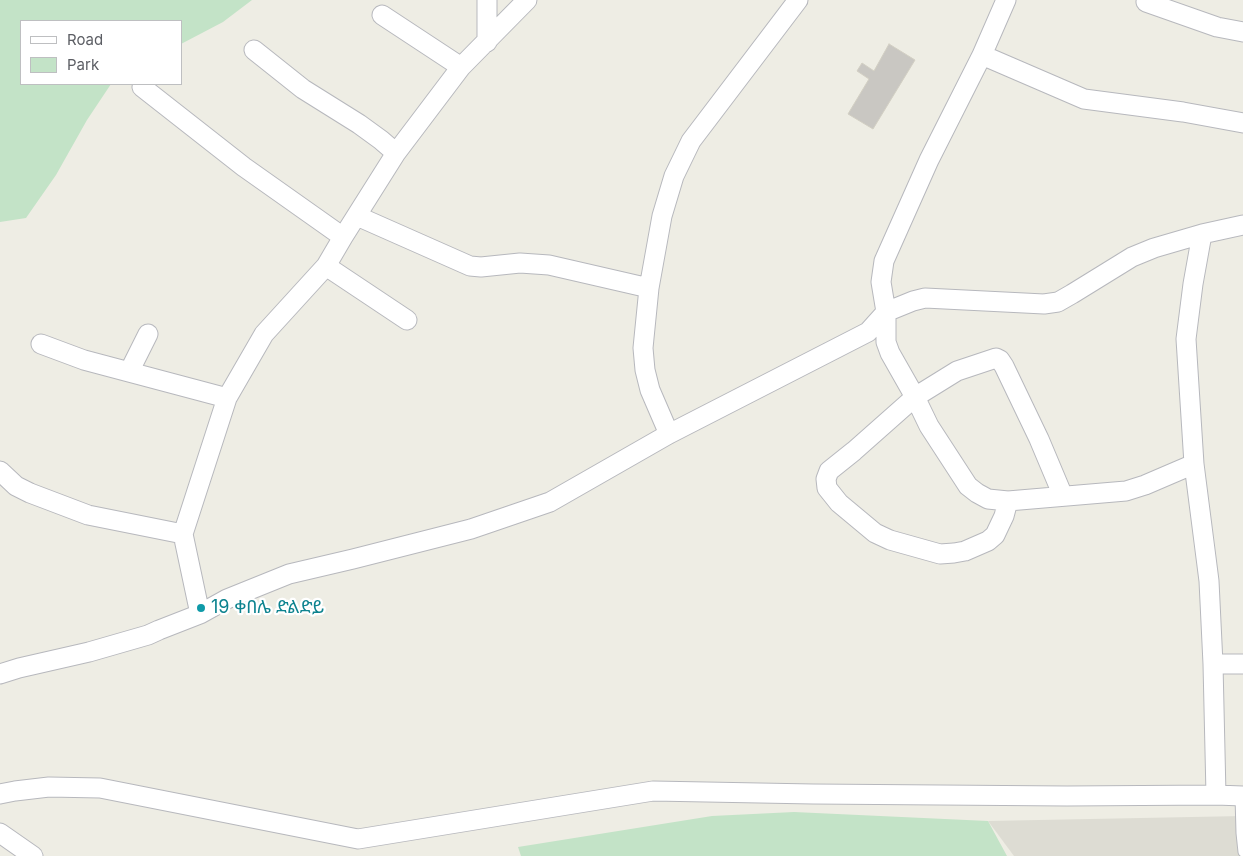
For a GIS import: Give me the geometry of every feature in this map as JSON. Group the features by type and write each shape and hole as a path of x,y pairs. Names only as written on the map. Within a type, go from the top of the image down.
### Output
{"street":[{"path":"487,42 488,0"},
{"path":"200,614 183,534 227,398 264,334 326,266 396,154 461,67 527,0"},
{"path":"669,434 650,390 645,370 643,348 649,288 662,216 674,176 691,142 798,0"},
{"path":"1006,0 982,55 928,160 884,261 881,282 886,312 886,342 890,353 929,426 968,486 977,494 988,499 1008,501 1126,490 1145,485 1194,464"},
{"path":"1146,2 1217,27 1243,32"},
{"path":"382,15 461,67"},
{"path":"254,50 303,89 359,124 396,154"},
{"path":"982,55 1084,99 1183,112 1243,123"},
{"path":"142,87 239,163 343,237"},
{"path":"357,216 470,266 481,267 520,263 549,265 649,288"},
{"path":"0,674 148,635 200,614 227,599 289,574 353,560 471,529 550,502 669,434 868,332 886,312 914,301 924,298 1044,304 1058,302 1132,257 1154,248 1202,234 1243,225"},
{"path":"1202,234 1186,339 1194,464 1209,581 1216,795"},
{"path":"326,266 407,320"},
{"path":"129,372 148,334"},
{"path":"41,344 84,360 227,398"},
{"path":"1008,501 1004,516 995,535 988,541 965,551 940,554 890,540 875,533 839,503 827,488 826,479 829,470 854,451 915,397 957,370 996,358 1004,366 1039,439 1063,496"},
{"path":"0,471 16,486 30,493 88,515 183,534"},
{"path":"1213,664 1243,664"},
{"path":"0,794 49,788 100,788 360,848 654,791 822,794 1242,796"},
{"path":"0,833 33,856"}],"lane":[{"path":"1242,796 1241,833 1243,852"}],"shaded area":[{"path":"1243,816 1243,856 1014,856 988,821"}],"green space":[{"path":"0,0 252,0 223,22 182,43 182,20 20,20 20,85 110,85 87,120 56,175 26,218 0,222"},
{"path":"794,812 988,821 1007,856 521,856 518,847 712,816"}],"building":[{"path":"889,44 915,60 873,129 848,114 869,79 857,71 862,63 874,71"}],"place":[{"name":"19 ቀበሌ ድልድይ","path":"201,608"}]}
